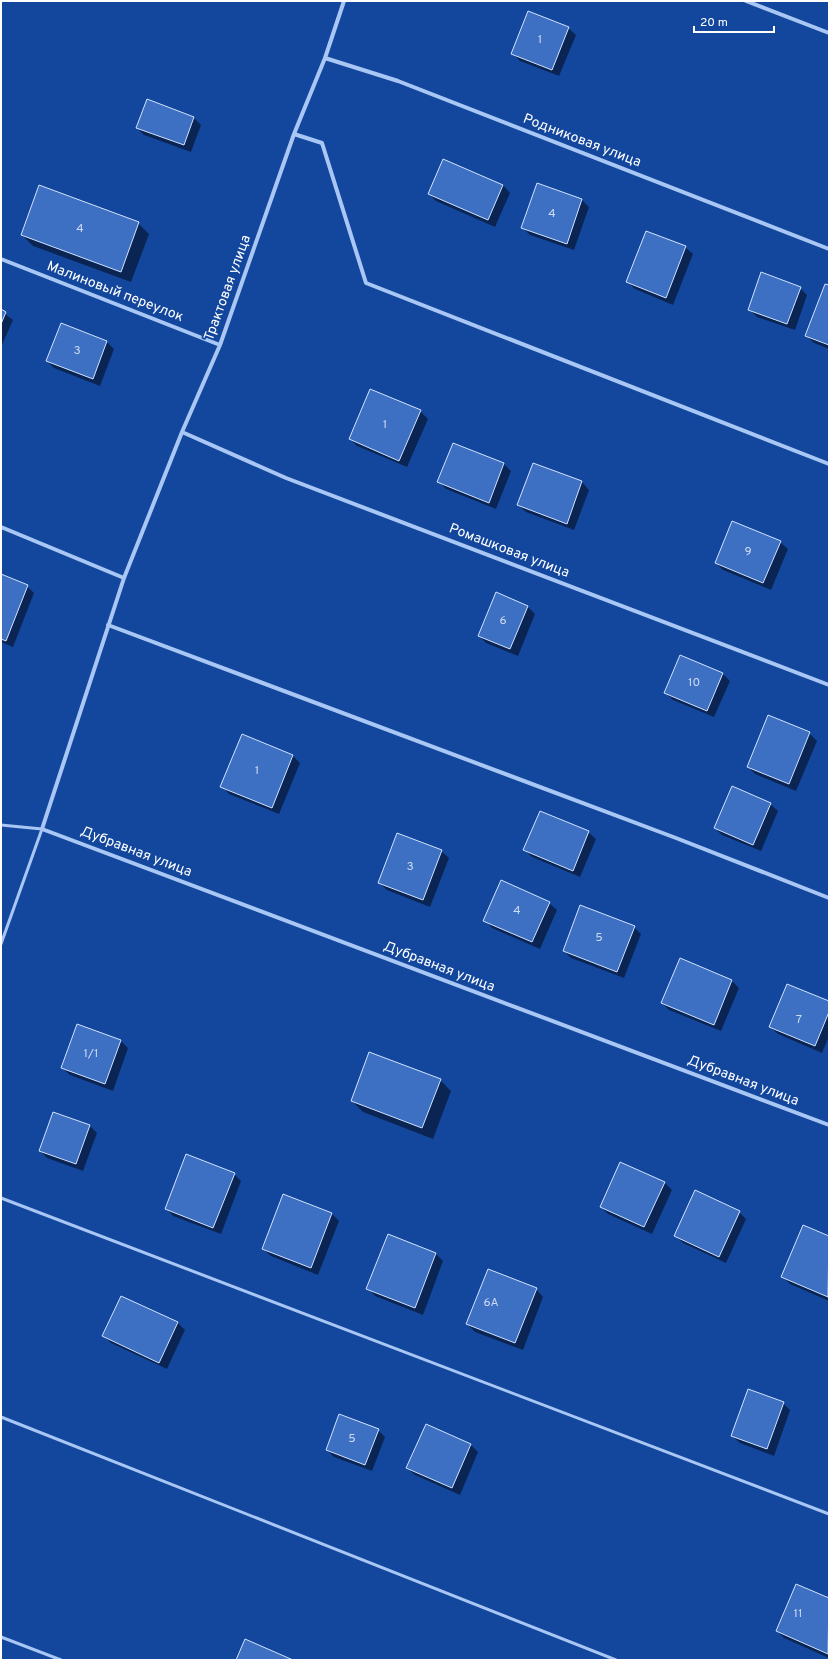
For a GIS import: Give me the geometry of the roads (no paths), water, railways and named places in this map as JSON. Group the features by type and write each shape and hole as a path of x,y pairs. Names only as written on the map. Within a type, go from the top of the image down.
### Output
{"street":[{"name":"Трактовая улица","path":"42,829 124,578 182,432 220,345 294,134 325,58 344,1"},
{"path":"746,1 829,33"},
{"name":"Родниковая улица","path":"325,58 398,81 829,249"},
{"path":"294,134 322,143 366,283 829,464"},
{"name":"Малиновый переулок","path":"1,259 220,345"},
{"name":"Ромашковая улица","path":"182,432 286,478 829,686"},
{"path":"1,527 124,578"},
{"path":"108,625 676,838 829,898"},
{"name":"Дубравная улица","path":"42,829 829,1125"}],"lane":[{"path":"1,825 42,829 1,944"},
{"path":"1,1198 829,1514"},
{"path":"1,1417 616,1660"},
{"path":"1,1637 61,1660"}]}
